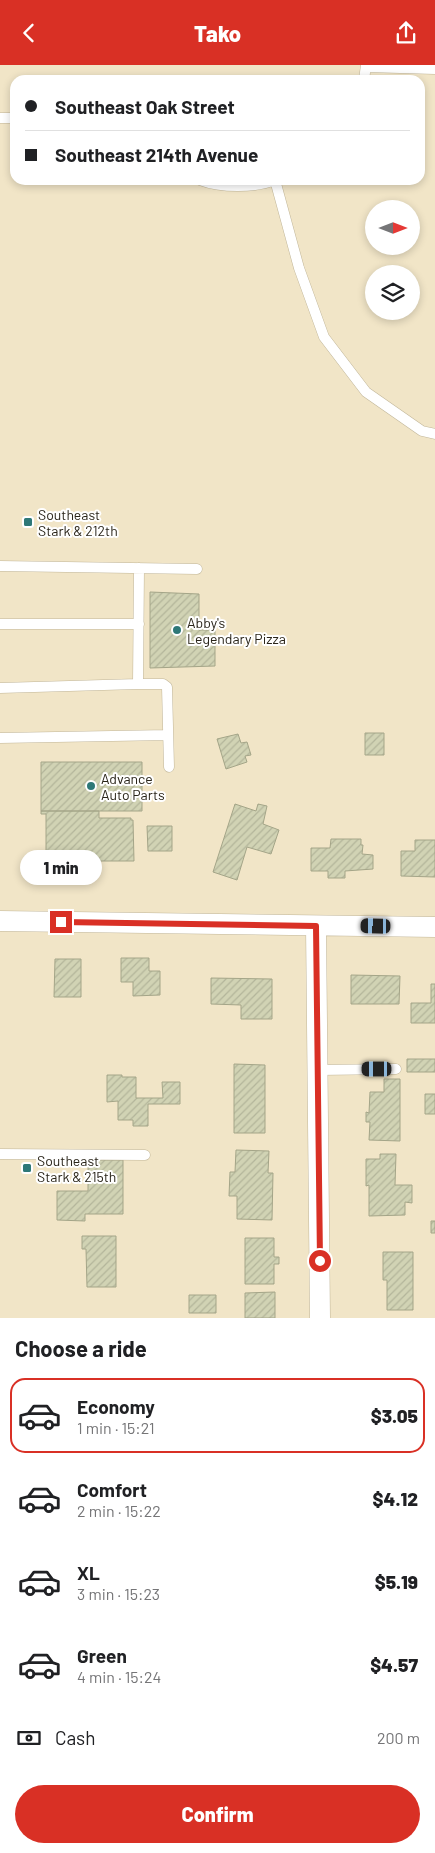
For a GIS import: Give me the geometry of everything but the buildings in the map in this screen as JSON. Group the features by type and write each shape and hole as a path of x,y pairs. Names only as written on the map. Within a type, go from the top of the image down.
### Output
{"street":[{"path":"0,921 435,927"},
{"path":"316,926 320,1318"}],"lane":[{"path":"366,66 435,69"},
{"path":"228,185 263,185"},
{"path":"276,185 299,268 324,337 366,391 422,431 435,434"},
{"path":"0,566 197,569"},
{"path":"138,684 139,568"},
{"path":"0,624 139,624"},
{"path":"0,688 163,684 167,687 169,767"},
{"path":"0,738 168,735"},
{"path":"318,1070 396,1069"},
{"path":"0,1154 145,1155"}],"place":[{"name":"Southeast Stark & 212th","path":"28,522"},
{"name":"Abby's Legendary Pizza","path":"177,630"},
{"name":"Advance Auto Parts","path":"91,786"},
{"name":"Southeast Stark & 215th","path":"27,1168"}],"route":[{"path":"61,922 316,926 320,1261"}]}
